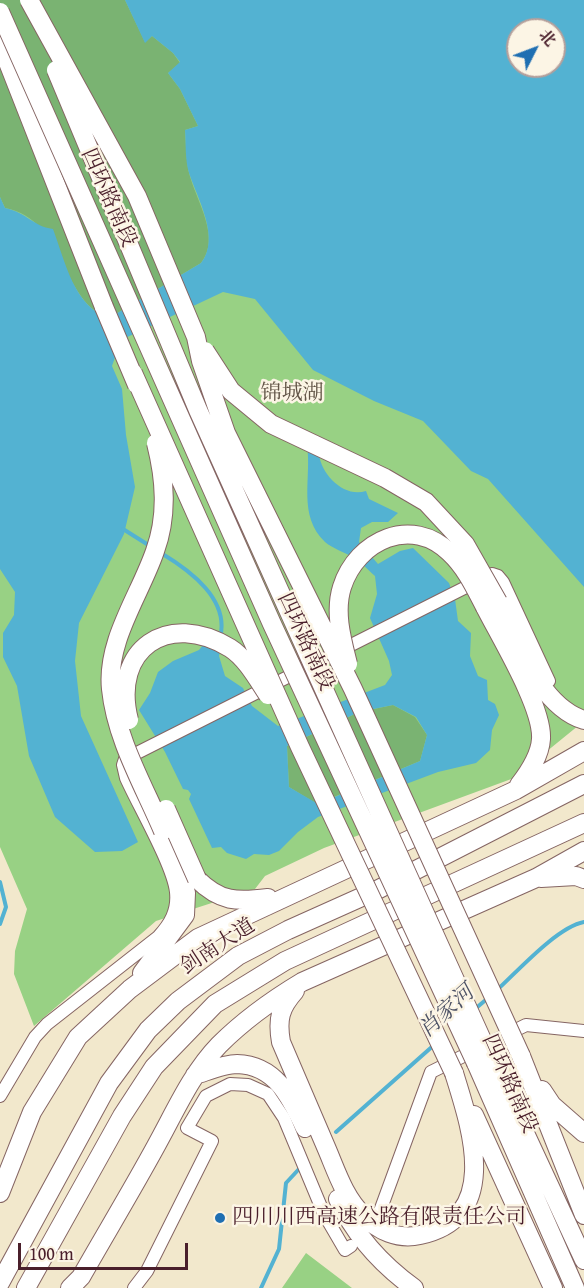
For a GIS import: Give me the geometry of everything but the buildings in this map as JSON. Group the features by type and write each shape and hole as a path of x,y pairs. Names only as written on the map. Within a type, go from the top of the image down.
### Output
{"highway":[{"path":"28,0 137,196 196,338 201,361 226,433 353,689 521,1056 584,1215"},
{"name":"四环路南段","path":"28,0 198,410 484,1063 575,1288"},
{"name":"四环路南段","path":"0,12 272,624 484,1063 584,1260"},
{"path":"0,42 104,307 133,373 300,747 505,1177 553,1288"},
{"path":"196,338 231,392 271,424 385,478 426,502 465,544 535,707 541,739 533,766 516,790"},
{"path":"130,990 185,915 186,892 163,831 118,726 110,688 113,656 122,629 156,550 165,507 161,464 153,430 133,373"},
{"path":"353,689 339,621 341,588 352,566 386,537 406,533 428,538 449,551 491,605 542,689 558,707 584,720"},
{"path":"288,896 240,902 210,893 197,879 132,731 125,704 127,672 140,650 158,636 186,632 232,649 257,678 300,747"},
{"path":"0,1193 32,1113 78,1036 130,990 198,938 516,790 584,751"},
{"name":"剑南大道","path":"0,1283 109,1083 148,1030 178,1001 238,956 288,930 375,891 584,783"},
{"path":"26,1288 116,1126 154,1067 215,1004 285,961 584,823"},
{"path":"70,1288 81,1277 127,1199 195,1075 218,1046 245,1021 271,1000 302,982 536,878 584,851"},
{"path":"536,878 576,876 584,879"},
{"path":"302,982 282,1007 279,1030 281,1042 347,1195 368,1220 392,1235 412,1237 435,1232 449,1223 470,1195 475,1158 471,1128 454,1073"},
{"path":"521,1056 552,1105 584,1133"},
{"path":"195,1075 236,1064 274,1077 289,1093 356,1231 388,1267 414,1288"}],"street":[{"path":"0,1096 31,1044 47,1024 158,937 170,923 176,893 173,878 126,778 123,765 126,759 492,574 498,576 541,670 561,700 571,708 584,713"},
{"path":"376,1222 431,1072 526,1025 584,1031"},
{"path":"134,1288 147,1271 212,1141 187,1128 206,1096 230,1084 248,1085 268,1094 284,1118 324,1214 345,1250 351,1246"}],"green space":[{"name":"锦城湖","path":"0,0 584,0 584,721 514,778 324,848 265,876 255,889 156,921 34,1026 14,974 15,951 27,909 0,847"},
{"path":"0,0 125,0 145,42 152,36 173,53 180,63 168,73 180,89 198,126 185,130 186,154 191,179 208,229 207,252 201,263 109,318 93,309 81,296 41,228 25,216 5,208 0,197"},
{"path":"393,705 415,717 427,735 420,761 317,804 289,787 287,746 359,712"},
{"path":"306,1253 352,1288 282,1288"}],"water":[{"name":"锦城湖","path":"125,0 584,0 584,587 488,479 471,471 423,421 374,401 313,370 255,299 223,292 121,340 112,366 122,389 126,435 135,487 124,534 79,623 75,661 81,716 138,842 122,851 95,852 55,817 29,756 17,686 3,657 3,633 14,615 15,592 0,569 0,197 5,208 53,229 72,281 79,293 87,304 109,318 201,263 207,253 208,230 188,168 185,130 198,126 180,89 168,73 180,62 173,53 152,36 145,43"},
{"path":"307,445 319,455 329,477 335,483 350,491 366,491 369,499 398,513 388,522 372,522 361,528 359,542 378,564 400,551 413,548 449,583 455,599 458,621 471,633 470,656 478,676 487,680 488,700 495,704 499,715 492,730 490,750 476,763 438,772 318,817 298,832 279,851 269,855 254,854 246,859 227,853 221,847 212,848 189,799 191,794 188,790 183,789 165,752 139,710 150,693 158,672 173,661 199,650 208,639 223,637 219,656 225,676 243,688 252,706 278,726 385,685 392,675 389,661 370,618 377,594 375,576 357,560 325,542 316,531 308,508","holes":["393,705 416,717 427,735 420,761 318,804 289,787 287,746 359,712"]}],"waterway":[{"path":"123,529 150,546"},
{"path":"161,553 195,578 214,599 222,624 220,638"},
{"path":"0,882 6,907 0,924"},
{"name":"肖家河","path":"496,991 550,941 562,932 584,922"},
{"name":"肖家河","path":"475,1009 488,998"},
{"name":"肖家河","path":"336,1132 434,1045"},
{"name":"肖家河","path":"261,1288 279,1249 286,1183 299,1169"}],"place":[{"name":"四川川西高速公路有限责任公司","path":"220,1218"}]}
